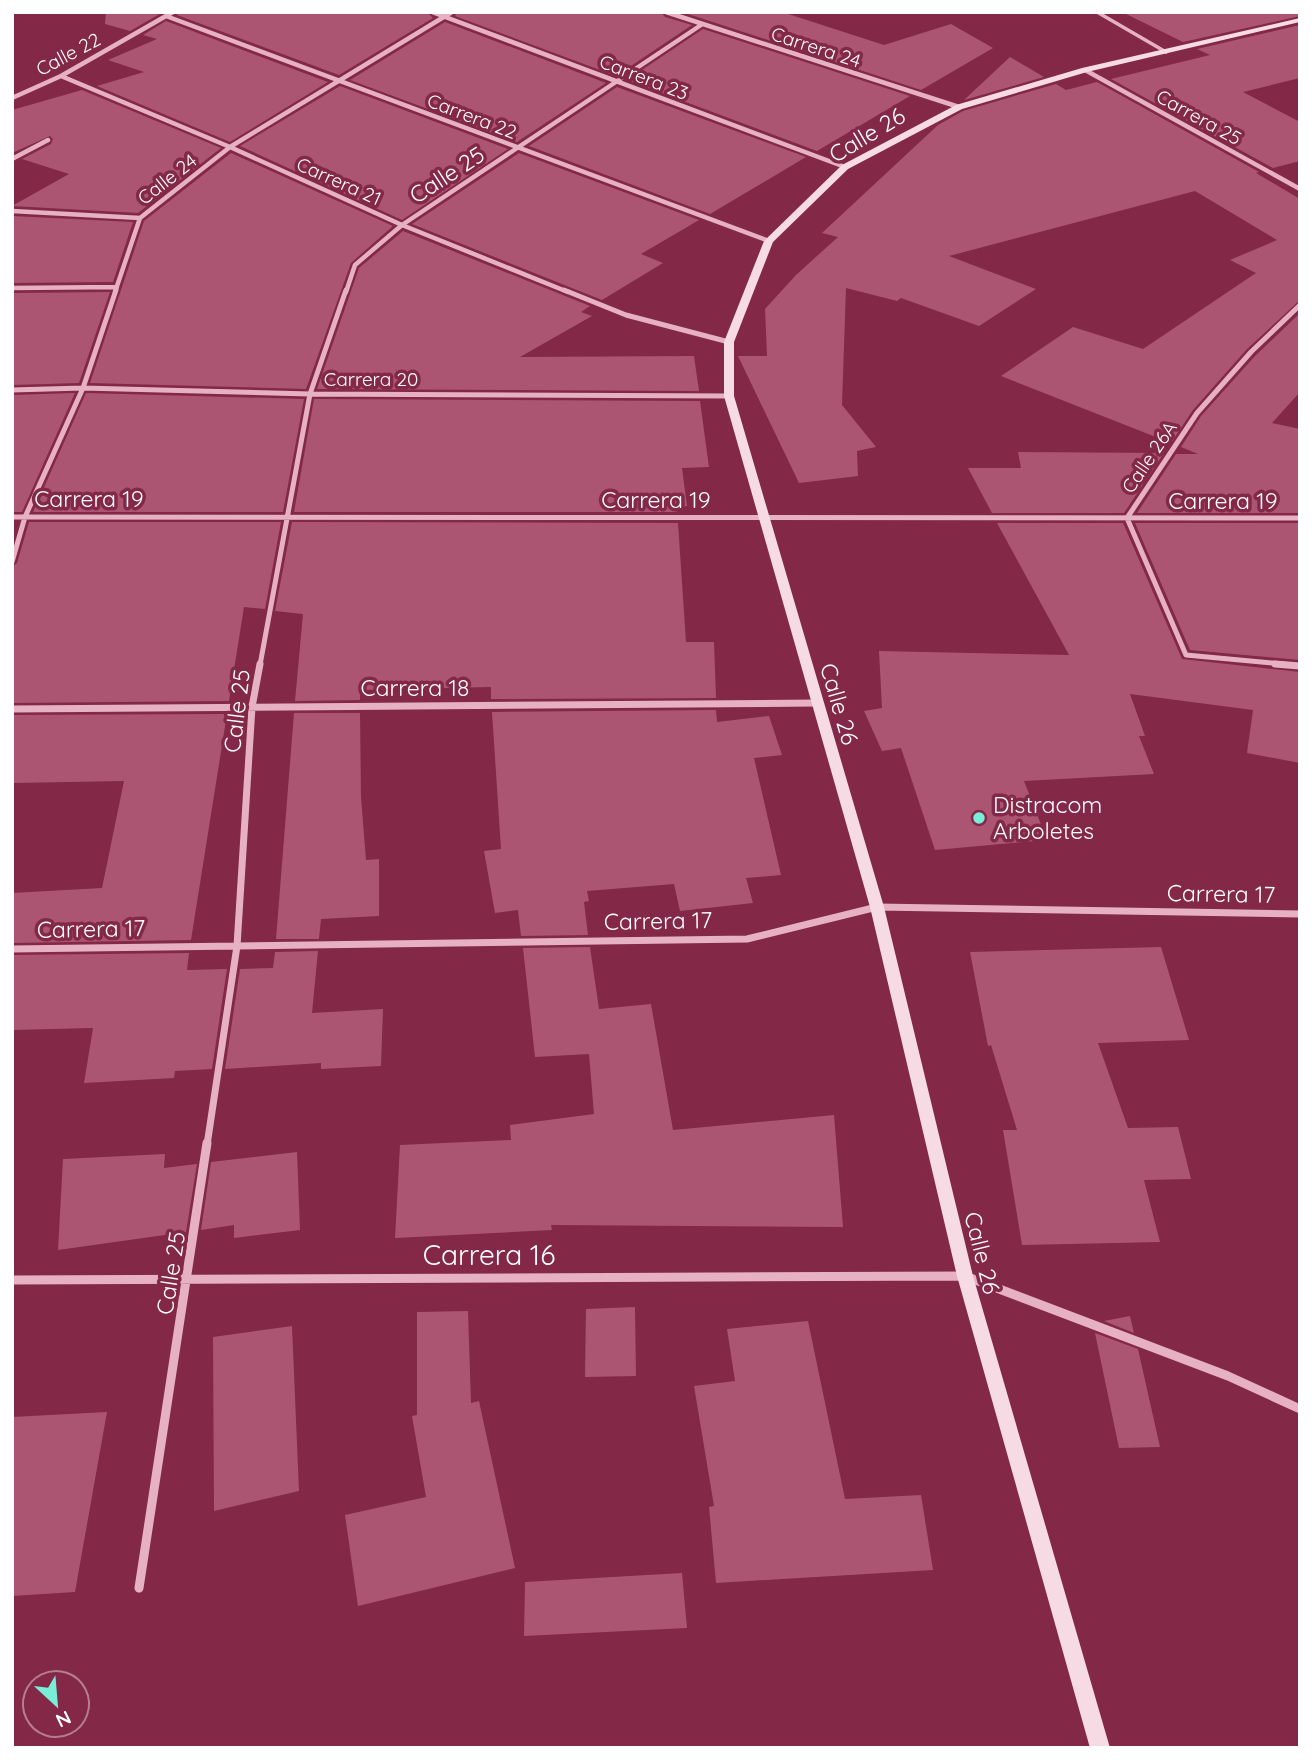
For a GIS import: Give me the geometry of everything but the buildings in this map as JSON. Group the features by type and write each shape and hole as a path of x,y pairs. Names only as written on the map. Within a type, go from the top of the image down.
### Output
{"main road":[{"name":"Calle 26","path":"1100,1748 965,1276 877,907 729,396 729,342 769,241 845,167 959,107 1085,70 1300,20"}],"street":[{"name":"Calle 22","path":"12,98 61,76 173,12"},
{"name":"Carrera 23","path":"432,12 845,167"},
{"name":"Calle 24","path":"12,562 26,517 83,388 140,218 230,147 452,12"},
{"name":"Carrera 24","path":"666,12 959,107"},
{"name":"Carrera 22","path":"166,16 769,241"},
{"name":"Calle 25","path":"139,1588 237,946 252,707 310,394 355,265 402,225 519,149 614,80 701,25"},
{"name":"Carrera 25","path":"1085,70 1300,190"},
{"name":"Carrera 21","path":"61,76 230,147 402,225 626,315 729,342"},
{"path":"12,159 48,140"},
{"path":"12,211 140,218"},
{"path":"12,288 117,287"},
{"name":"Calle 26A","path":"1300,305 1251,352 1197,414 1127,518 1186,655 1300,666"},
{"name":"Carrera 20","path":"12,390 83,388 310,394 729,396"},
{"name":"Carrera 19","path":"12,517 1300,518"},
{"name":"Carrera 18","path":"12,709 817,703"},
{"name":"Carrera 17","path":"12,949 747,939 877,907 1300,914"},
{"path":"965,1276 1228,1376 1300,1409"},
{"name":"Carrera 16","path":"12,1280 965,1276"}],"lane":[{"path":"1097,12 1166,52"}],"place":[{"name":"Distracom Arboletes","path":"979,818"}]}
